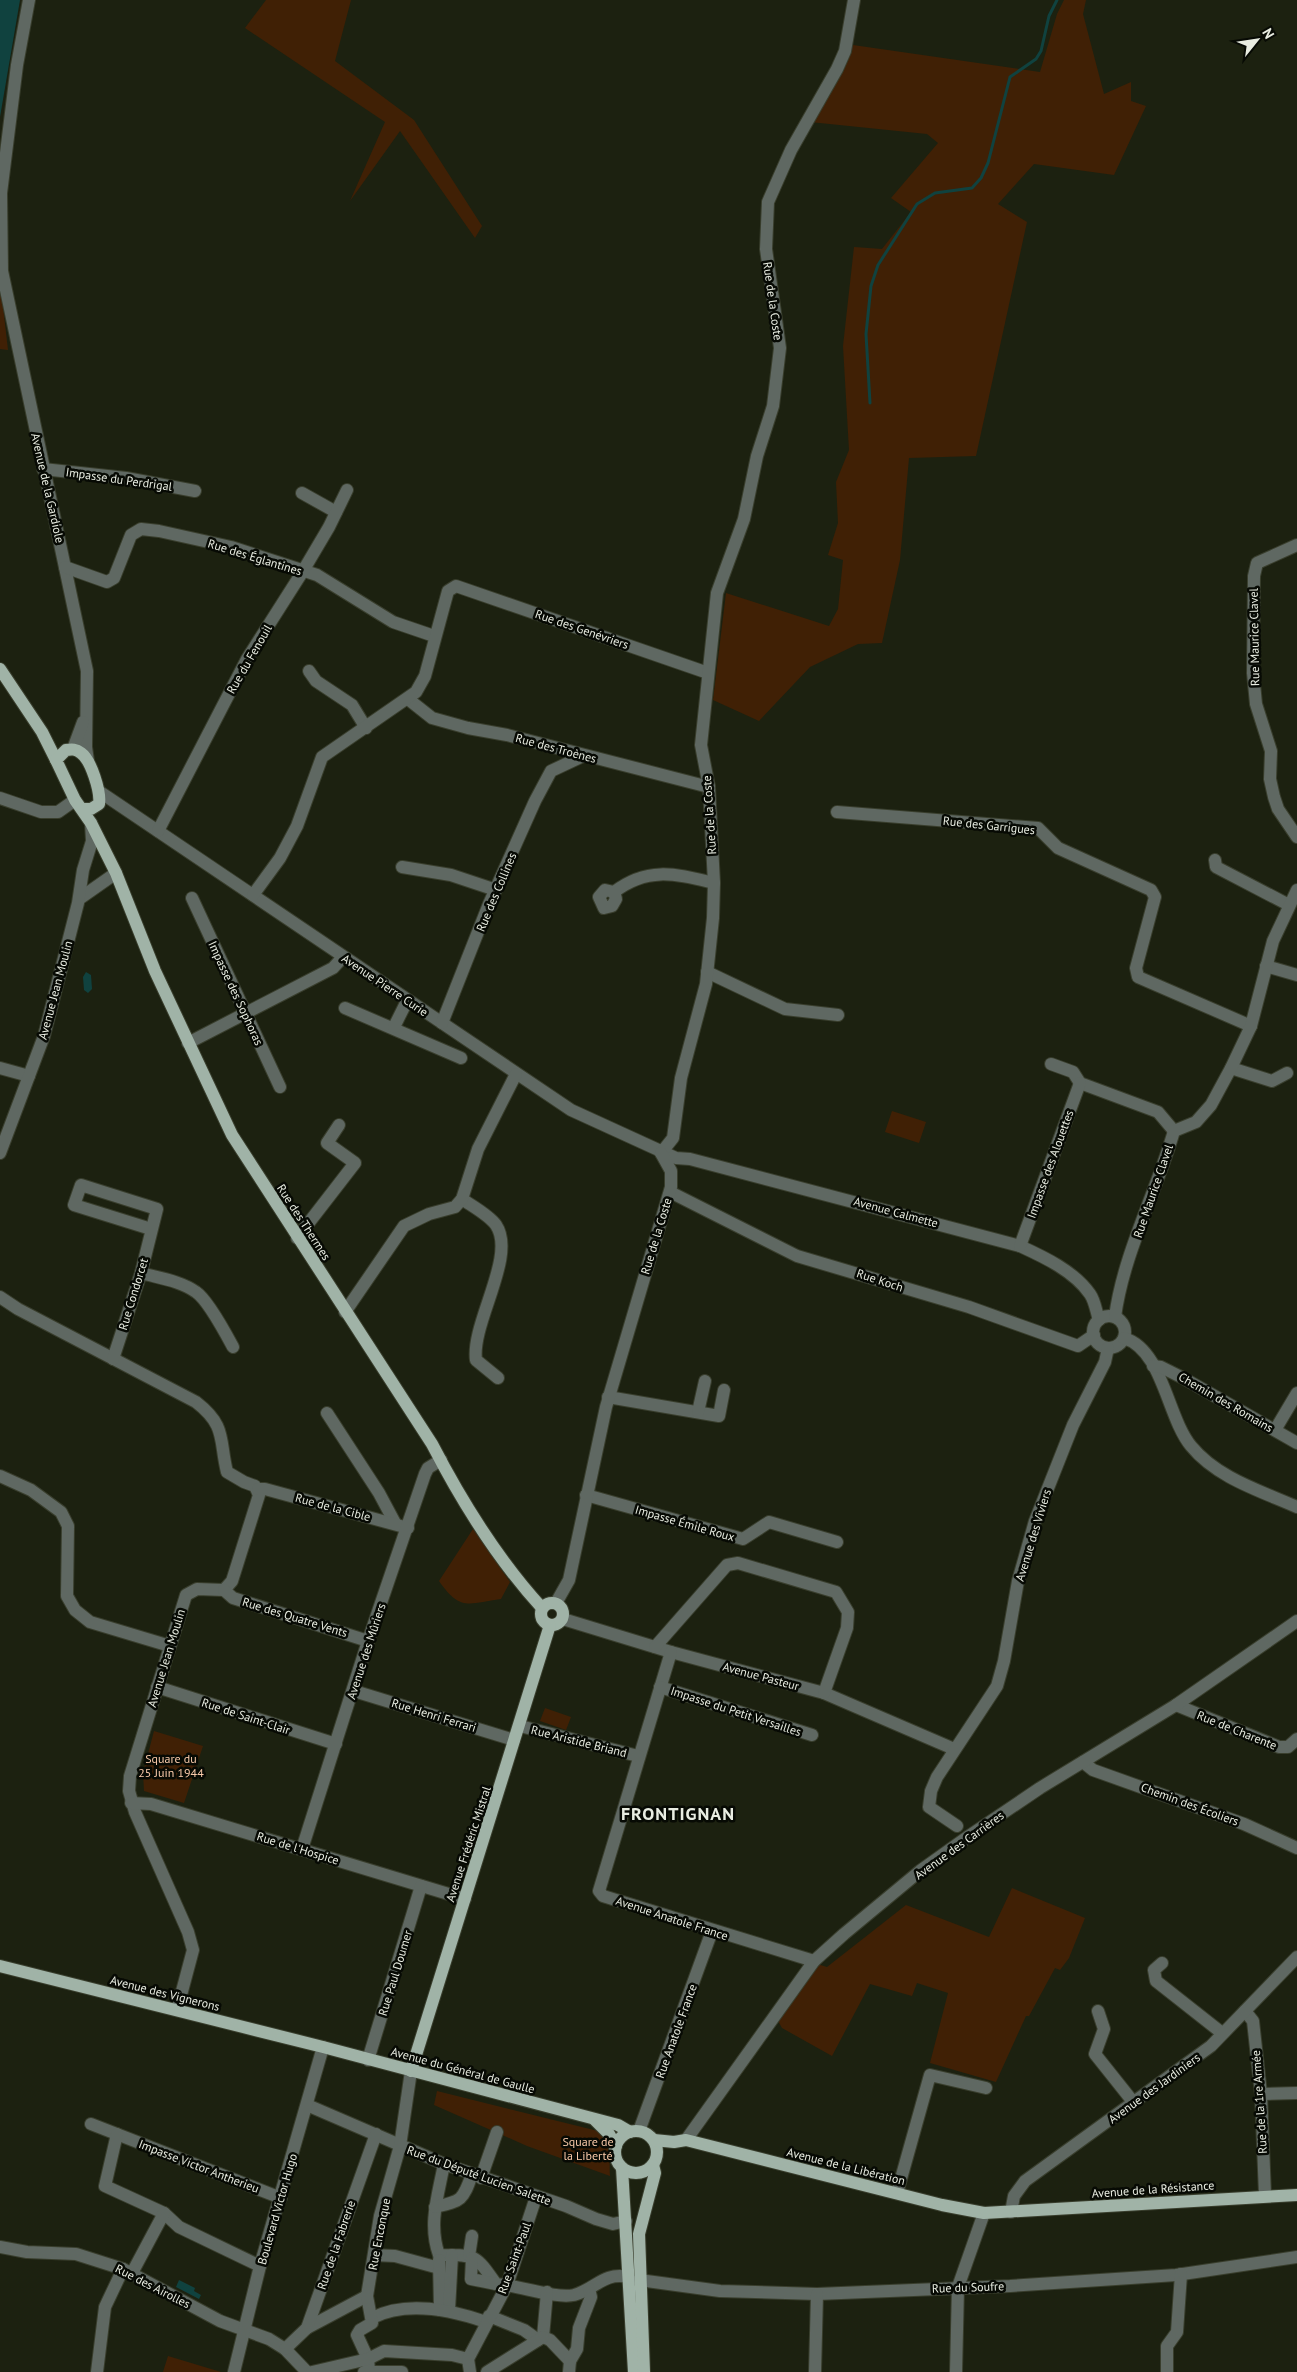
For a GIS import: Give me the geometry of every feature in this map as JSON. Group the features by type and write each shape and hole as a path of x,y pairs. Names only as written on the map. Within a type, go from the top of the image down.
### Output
{"main road":[{"path":"0,669 42,732 56,760 90,803"},
{"path":"42,732 70,749 82,753 88,761 90,803"},
{"path":"56,760 70,749"},
{"name":"Rue des Thermes","path":"90,803 91,823 116,873 155,971 232,1135 432,1444 478,1524 529,1594 542,1608"},
{"path":"548,1603 556,1603 563,1609 563,1618 558,1624 550,1625 544,1621 541,1615 542,1608 548,1603"},
{"name":"Avenue Frédéric Mistral","path":"411,2071 550,1625"},
{"name":"Avenue des Vignerons","path":"0,1966 323,2047"},
{"name":"Avenue du Général de Gaulle","path":"323,2047 618,2125 634,2131"},
{"path":"595,2120 609,2134 616,2146 616,2158 622,2168 626,2221 644,2372"},
{"path":"616,2146 623,2135 634,2131 650,2136 654,2140 655,2173 638,2234 633,2278 634,2372"},
{"name":"Avenue de la Libération","path":"654,2140 680,2141 897,2194 984,2213 1011,2212"},
{"path":"622,2168 635,2174 642,2173 680,2141"},
{"name":"Avenue de la Résistance","path":"1011,2212 1265,2195 1297,2195"},
{"path":"626,2221 644,2216"}],"street":[{"name":"Avenue de la Gardiole","path":"29,0 17,65 1,193 2,271 87,671 86,747 88,761"},
{"name":"Rue de la Coste","path":"556,1603 569,1580 608,1397 670,1192 671,1171 661,1153 673,1138 681,1078 698,1019 707,972 714,883 709,787 701,745 717,593 744,519 757,456 773,406 780,348 766,249 768,202 791,150 837,69 845,50 854,0"},
{"name":"Impasse du Perdrigal","path":"43,469 126,478 195,491"},
{"name":"Rue du Fenouil","path":"158,831 247,659 303,571 347,490"},
{"path":"302,493 323,503 336,512"},
{"name":"Rue des Églantines","path":"65,567 107,582 114,578 130,535 141,529 231,547 317,576 393,622 434,636"},
{"name":"Rue Maurice Clavel","path":"1297,545 1257,563 1254,576 1253,673 1256,704 1271,752 1270,779 1274,796 1278,809 1297,837"},
{"name":"Rue des Genévriers","path":"434,636 448,591 456,586 708,673"},
{"path":"252,895 280,858 297,826 322,757 416,692 425,676 434,636"},
{"path":"309,671 316,681 352,705 366,728"},
{"name":"Rue des Troènes","path":"408,699 432,718 709,787"},
{"name":"Avenue de la Gardiole","path":"70,749 88,705"},
{"path":"558,749 561,757 558,766"},
{"path":"558,766 583,756"},
{"name":"Rue des Collines","path":"442,1023 532,807 551,771 558,766"},
{"path":"0,798 40,812 58,812 90,803"},
{"name":"Avenue Pierre Curie","path":"90,803 117,804 570,1110 661,1153"},
{"name":"Rue des Garrigues","path":"837,812 1038,828 1058,848 1151,890 1155,897 1136,968 1138,977 1251,1026"},
{"name":"Avenue Jean Moulin","path":"0,1152 44,1036 78,899 83,870 92,841 91,823"},
{"path":"1215,860 1216,867 1289,905"},
{"path":"402,867 450,875 496,890"},
{"path":"78,899 116,873"},
{"path":"614,892 622,885 656,873 679,875 714,883"},
{"name":"Rue Maurice Clavel","path":"1115,1317 1121,1277 1159,1179 1174,1131 1196,1122 1211,1105 1230,1068 1251,1026 1272,941 1297,890"},
{"name":"Impasse des Sophoras","path":"192,898 280,1087"},
{"path":"188,1043 333,968 344,957"},
{"path":"1266,966 1297,976"},
{"path":"707,972 785,1009 838,1015"},
{"path":"394,1027 407,1001"},
{"path":"345,1008 394,1027 461,1058"},
{"path":"1051,1064 1073,1072 1080,1082 1158,1112 1174,1131"},
{"path":"0,1068 29,1076"},
{"path":"1230,1068 1272,1081 1287,1073"},
{"path":"345,1312 404,1226 429,1214 455,1207 462,1198 478,1149 516,1074"},
{"name":"Impasse des Alouettes","path":"1020,1246 1080,1082"},
{"path":"297,1238 355,1163 327,1143 340,1125"},
{"name":"Avenue Calmette","path":"661,1153 860,1202 1020,1246 1050,1260 1074,1278 1089,1293 1099,1320"},
{"name":"Rue Condorcet","path":"113,1359 141,1273 157,1209 81,1185 74,1205 151,1229"},
{"name":"Rue Koch","path":"670,1192 797,1256 969,1307 1078,1346 1094,1335"},
{"path":"462,1198 495,1223 501,1236 496,1281 474,1347 476,1360 498,1378"},
{"path":"141,1273 197,1292 224,1329 233,1347"},
{"path":"0,1297 18,1309 196,1402 206,1410 220,1432 228,1472 258,1489 259,1495 232,1581 224,1590"},
{"path":"1109,1316 1115,1317 1122,1323 1124,1338 1114,1347 1108,1348 1099,1344 1094,1335 1095,1324 1109,1316"},
{"path":"1124,1338 1142,1349 1154,1366 1178,1427 1191,1446 1221,1472 1297,1507"},
{"name":"Avenue des Viviers","path":"957,1826 929,1807 931,1791 954,1749 997,1686 1004,1661 1018,1581 1035,1521 1073,1425 1105,1362 1108,1348"},
{"name":"Chemin des Romains","path":"1154,1366 1161,1367 1183,1378 1297,1443"},
{"path":"698,1412 705,1381"},
{"path":"608,1397 719,1416 724,1390"},
{"path":"1275,1430 1297,1393"},
{"path":"328,1413 379,1493 395,1523"},
{"name":"Avenue des Mûriers","path":"302,1849 354,1691 368,1641 428,1468 440,1460"},
{"path":"0,1476 32,1490 61,1512 68,1526 67,1596 75,1610 90,1622 170,1646"},
{"name":"Rue de la Cible","path":"258,1489 265,1489 408,1528"},
{"name":"Impasse Émile Roux","path":"586,1495 743,1539 769,1522 837,1542"},
{"path":"655,1647 727,1565 738,1563 836,1592 848,1612 847,1628 824,1693"},
{"name":"Avenue Jean Moulin","path":"177,2010 193,1950 188,1932 131,1802 130,1776 186,1594 196,1589 224,1590"},
{"name":"Rue des Quatre Vents","path":"224,1590 233,1598 368,1641"},
{"name":"Avenue Pasteur","path":"563,1618 671,1652 824,1693 954,1749"},
{"name":"Avenue des Carrières","path":"680,2141 814,1961 920,1871 1040,1788 1176,1705 1297,1620"},
{"name":"Avenue Anatole France","path":"671,1652 638,1756 599,1891 603,1896 814,1961"},
{"name":"Rue de Saint-Clair","path":"157,1687 336,1744"},
{"name":"Impasse du Petit Versailles","path":"660,1687 812,1735"},
{"name":"Rue Henri Ferrari","path":"354,1691 514,1740"},
{"name":"Rue de Charente","path":"1176,1705 1279,1747 1288,1747 1297,1739"},
{"name":"Rue Aristide Briand","path":"520,1726 638,1756"},
{"name":"Chemin des Écoliers","path":"1083,1762 1093,1770 1244,1824 1297,1848"},
{"name":"Rue de l'Hospice","path":"131,1802 151,1804 465,1899"},
{"name":"Rue Paul Doumer","path":"368,2060 421,1886"},
{"name":"Rue Anatole France","path":"634,2131 712,1931"},
{"name":"Avenue des Jardiniers","path":"1011,2212 1014,2196 1025,2181 1196,2057 1245,2011 1297,1957"},
{"path":"1162,1963 1154,1970 1156,1981 1222,2033"},
{"name":"Rue de la 1re Armée","path":"1245,2011 1253,2021 1260,2094 1265,2195"},
{"path":"1098,2012 1104,2029 1095,2054 1134,2103"},
{"name":"Boulevard Victor Hugo","path":"234,2372 260,2266 323,2047"},
{"name":"Rue Enconque","path":"372,2321 367,2296 380,2216 400,2146 411,2071"},
{"path":"897,2194 930,2075 986,2088"},
{"path":"1260,2094 1297,2093"},
{"name":"Rue du Député Lucien Salette","path":"307,2105 444,2164 613,2224 626,2221"},
{"name":"Impasse Victor Antherieu","path":"91,2124 281,2198"},
{"path":"435,2207 458,2202 466,2194 477,2176 497,2132"},
{"path":"117,2134 105,2186 164,2213 179,2227 260,2266"},
{"name":"Rue de la Fabrerie","path":"285,2349 306,2328 376,2134"},
{"path":"444,2164 435,2207 433,2230 443,2260 444,2310"},
{"name":"Rue Saint-Paul","path":"468,2359 502,2284 536,2197"},
{"path":"97,2372 105,2307 164,2213"},
{"path":"956,2372 958,2287 984,2213"},
{"path":"471,2257 472,2236"},
{"name":"Rue des Airolles","path":"0,2247 27,2252 76,2254 128,2271 211,2316 268,2339 285,2349 299,2369"},
{"path":"374,2255 443,2260 471,2257 480,2261 502,2284"},
{"name":"Rue du Soufre","path":"502,2284 572,2295 589,2289 609,2276 720,2291 817,2294 1010,2286 1181,2274 1297,2257"},
{"path":"443,2260 444,2310"},
{"path":"1167,2372 1167,2346 1176,2332 1181,2274"},
{"path":"570,2366 577,2349 579,2328 591,2296 589,2289"},
{"path":"541,2339 547,2292"},
{"path":"815,2372 817,2294"},
{"path":"306,2328 367,2296"},
{"path":"367,2367 357,2335 360,2330 382,2313 417,2308 444,2310 487,2319 524,2330 541,2339 550,2340 570,2366"},
{"path":"487,2372 541,2339"},
{"path":"367,2367 384,2351 452,2355 468,2359 470,2372"},
{"path":"312,2372 367,2367 402,2372"}],"green space":[{"path":"266,0 351,0 335,61 414,120 482,226 475,238 400,131 350,201 385,122 245,28"},
{"path":"1064,0 1086,0 1083,14 1104,94 1131,82 1131,101 1146,106 1114,175 1034,164 998,204 1027,222 976,456 909,458 900,560 882,643 858,644 810,667 759,721 713,700 726,593 829,626 838,609 843,560 828,555 838,523 836,482 849,450 843,346 854,247 882,249 911,212 891,198 938,143 927,134 810,122 853,45 1040,72 1057,14"},
{"path":"0,281 8,350 0,349"},
{"path":"892,1111 926,1122 919,1143 885,1132"},
{"path":"473,1529 510,1582 501,1599 480,1603 465,1603 453,1597 439,1581"},
{"path":"545,1708 571,1717 566,1730 540,1721"},
{"name":"Square du 25 Juin 1944","path":"154,1731 203,1746 184,1803 144,1791 143,1773"},
{"path":"1012,1888 1085,1918 1069,1958 1060,1970 1055,1968 1029,2016 1026,2016 996,2082 930,2063 948,1993 917,1983 912,1996 870,1984 832,2056 782,2028 778,2021 817,1964 827,1967 906,1905 989,1937"},
{"name":"Square de la Liberté","path":"437,2091 598,2131 606,2140 608,2146 610,2176 527,2146 434,2105"},
{"path":"168,2356 221,2372 163,2372"}],"water":[{"path":"0,0 20,0 0,117"},
{"path":"86,972 91,975 92,989 88,993 84,990 83,977"},
{"path":"179,2280 195,2288 194,2291 201,2295 199,2299 176,2287"}],"waterway":[{"path":"870,403 866,334 871,286 878,265 917,204 935,193 972,188 981,178 988,163 1010,77 1036,59 1041,51 1049,16 1057,0"}],"district":[{"name":"FRONTIGNAN","path":"678,1813"}]}
